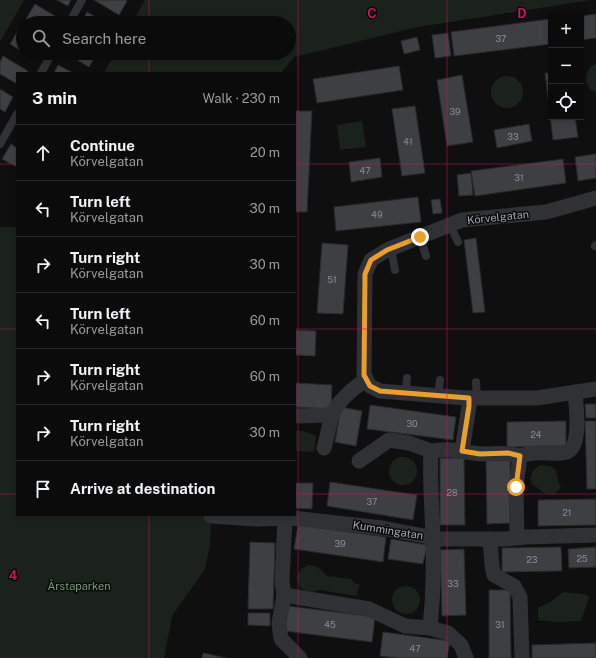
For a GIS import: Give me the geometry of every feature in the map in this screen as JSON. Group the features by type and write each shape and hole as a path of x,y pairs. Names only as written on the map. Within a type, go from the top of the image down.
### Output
{"street":[{"name":"Körvelgatan","path":"366,380 364,375 365,274 371,260 391,248 462,220 546,212 596,198"},
{"path":"324,448 332,415 339,404 366,380 370,386 380,391 407,386 438,396 473,398 537,398 596,389"},
{"path":"359,461 389,440 409,443 431,451 441,448 480,454 508,453 520,456 534,453 566,452 573,447 576,442 577,431 575,392"},
{"path":"462,451 469,406 473,398"},
{"path":"296,416 332,415"},
{"path":"430,628 433,600 433,537 430,491 431,451"},
{"path":"517,538 516,487 520,456"},
{"name":"Kummingatan","path":"210,516 285,518 382,528 433,537 490,539 596,535"},
{"path":"285,518 282,582 284,594 279,623 281,639 300,658"},
{"path":"490,539 494,575 514,586 520,597 522,658"},
{"path":"284,594 369,609 405,626 430,628 448,633 461,645 466,658"}],"lane":[{"path":"73,16 82,0"},
{"path":"42,72 48,60"},
{"path":"0,144 16,116"},
{"path":"450,225 458,242"},
{"path":"420,237 426,256"},
{"path":"391,248 396,270"},
{"path":"438,396 440,380"},
{"path":"473,398 476,382"}],"green space":[{"path":"0,0 24,0 0,42"},
{"path":"145,0 591,0 418,27 296,57 296,16 136,16"},
{"path":"111,60 292,60 282,72 105,72"},
{"path":"596,63 596,93 588,87 586,78 589,70"},
{"path":"504,76 510,76 520,83 523,92 522,98 516,105 510,108 504,108 494,101 491,95 491,89 498,79"},
{"path":"362,121 366,147 340,150 337,125"},
{"name":"Årstaparken","path":"0,227 16,227 16,516 211,516 210,545 205,569 172,616 164,658 0,658"},
{"path":"296,431 303,431 316,436 314,452 296,451"},
{"path":"403,457 413,461 417,471 413,481 403,485 393,481 389,471 393,461"},
{"path":"540,465 550,466 556,470 558,482 561,487 554,495 544,493 532,484 532,473"},
{"path":"307,565 320,569 327,576 351,579 354,583 360,585 356,596 320,590 311,592 305,591 300,587 297,577 300,570"},
{"path":"406,586 416,590 420,600 416,610 406,614 396,610 392,600 396,590"},
{"path":"563,592 584,594 589,597 581,621 558,622 538,620 538,608 549,603"}],"building":[{"path":"57,0 71,0 68,6"},
{"path":"94,0 126,0 127,1 119,15"},
{"path":"35,4 55,16 28,16"},
{"path":"87,12 94,16 85,16"},
{"path":"596,14 596,38 584,40 584,16"},
{"path":"548,19 548,44 454,56 451,32"},
{"path":"448,33 451,56 435,58 432,35"},
{"path":"16,34 16,48 10,44"},
{"path":"417,37 420,50 404,54 401,41"},
{"path":"3,56 28,71 16,72 16,83 0,74 0,62"},
{"path":"77,60 93,60 89,67"},
{"path":"58,65 71,72 54,72"},
{"path":"399,66 403,90 317,103 313,79"},
{"path":"545,73 548,73 548,98"},
{"path":"462,75 473,142 447,146 437,80"},
{"path":"0,89 13,97 5,112 0,109"},
{"path":"415,106 425,173 402,176 392,109"},
{"path":"296,111 312,111 307,212 296,212"},
{"path":"551,120 575,120 578,137 553,140"},
{"path":"529,124 532,141 497,148 494,130"},
{"path":"11,144 16,147 16,166 2,159"},
{"path":"596,154 596,178 578,181 575,157"},
{"path":"380,158 382,177 351,182 349,162"},
{"path":"563,159 566,183 475,196 471,171"},
{"path":"471,173 473,195 459,196 457,175"},
{"path":"418,197 421,222 336,231 334,207"},
{"path":"440,199 442,213 433,214 431,200"},
{"path":"476,238 485,312 473,313 464,240"},
{"path":"322,243 348,245 343,314 317,313"},
{"path":"296,330 316,331 315,356 296,355"},
{"path":"296,383 332,385 331,409 296,407"},
{"path":"585,404 596,404 596,418 586,418"},
{"path":"370,405 456,417 453,440 367,429"},
{"path":"341,407 362,411 356,446 335,442"},
{"path":"566,421 566,446 507,447 507,422"},
{"path":"585,421 596,421 596,489 587,489"},
{"path":"486,457 510,457 511,523 487,524"},
{"path":"440,458 464,458 465,525 440,525"},
{"path":"330,482 417,495 413,520 327,506"},
{"path":"296,483 313,483 312,509 296,508"},
{"path":"596,499 596,525 538,526 538,500"},
{"path":"298,525 386,537 383,562 294,549"},
{"path":"391,539 427,545 423,564 388,559"},
{"path":"250,542 275,543 273,609 248,609"},
{"path":"561,547 562,571 502,572 502,548"},
{"path":"596,547 596,567 569,568 568,549"},
{"path":"464,549 466,615 442,616 440,550"},
{"path":"489,590 510,590 511,658 489,658"},
{"path":"288,606 375,617 372,642 285,631"},
{"path":"248,613 270,613 270,626 248,625"},
{"path":"383,632 450,641 447,658 398,658 380,656"},
{"path":"596,643 596,658 532,658 532,645"},
{"path":"203,653 227,658 202,658"}],"route":[{"path":"420,237 387,250 371,260 365,274 364,375 370,386 380,391 469,398 462,451 480,454 508,453 520,456 516,487"}]}
